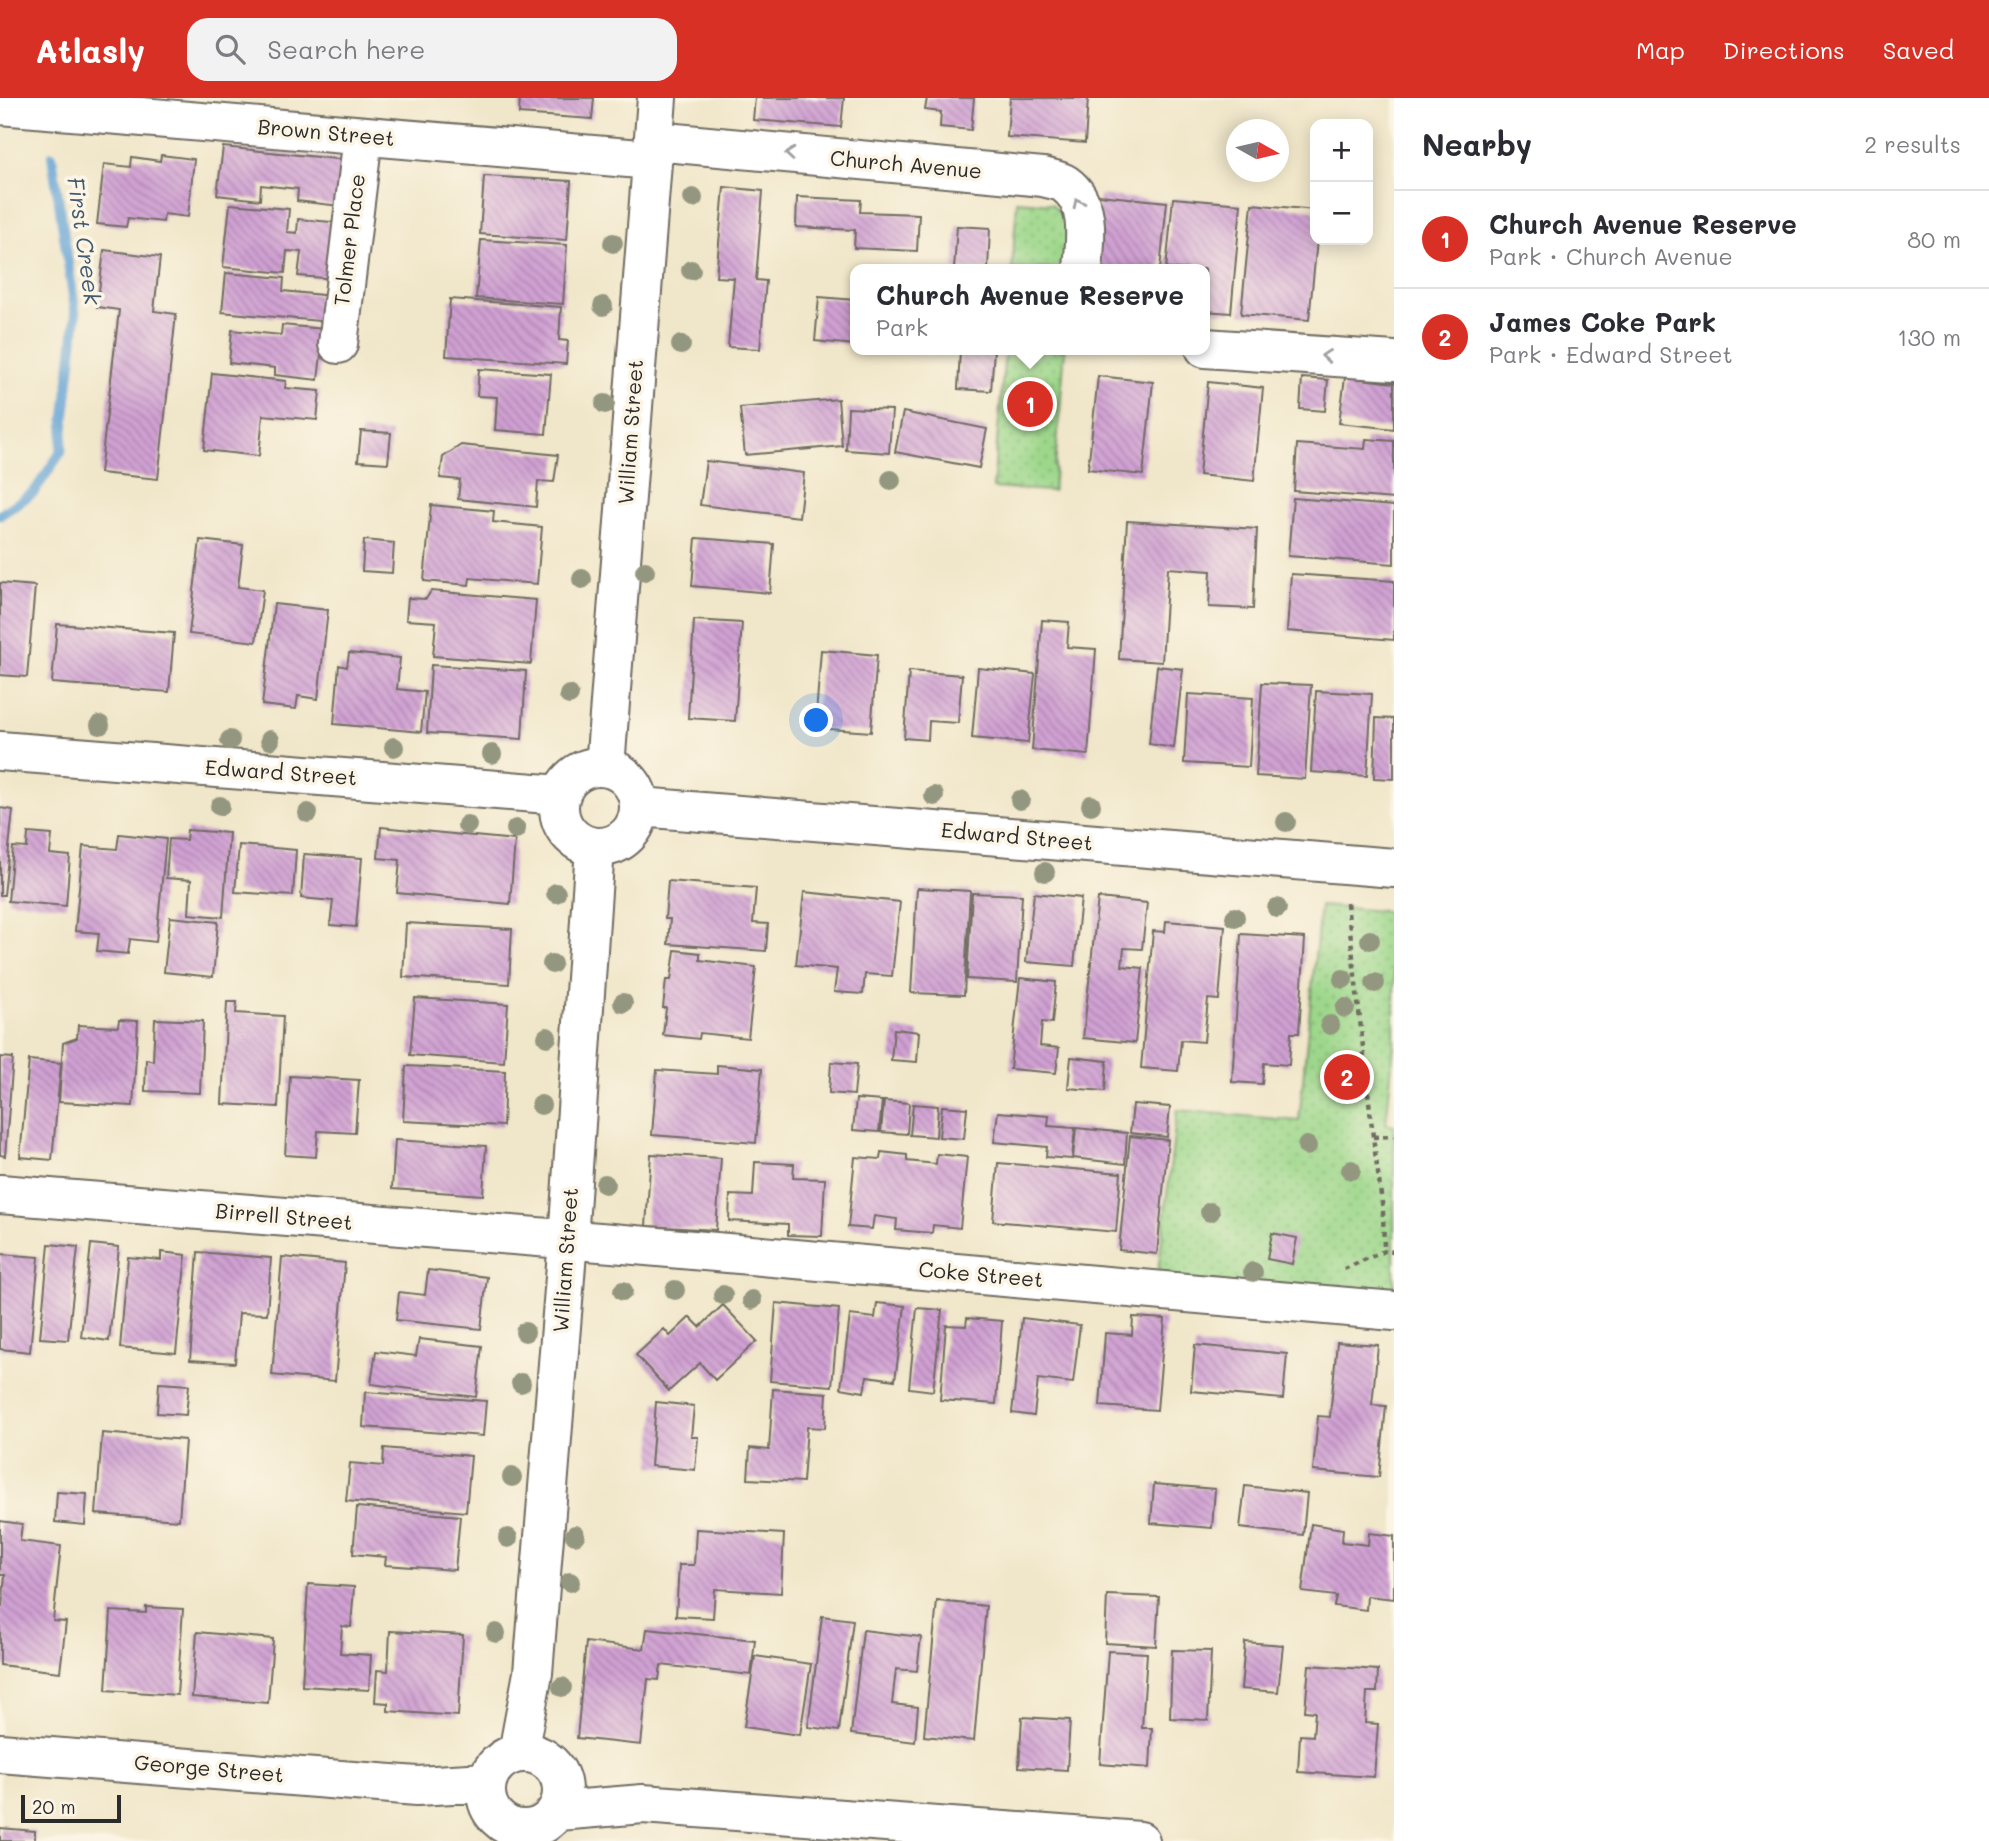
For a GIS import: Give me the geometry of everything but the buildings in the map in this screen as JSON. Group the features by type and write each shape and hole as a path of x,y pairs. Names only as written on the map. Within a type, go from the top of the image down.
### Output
{"street":[{"name":"William Street","path":"605,767 657,98"},
{"name":"Brown Street","path":"0,105 363,136 653,150"},
{"name":"Tolmer Place","path":"338,344 363,136"},
{"name":"Church Avenue","path":"653,150 1043,177 1064,183 1079,200 1086,226 1083,264"},
{"path":"1210,348 1394,361"},
{"name":"Edward Street","path":"0,751 561,794"},
{"path":"592,767 618,771 630,780 637,792 640,807 637,821 631,833 620,843 606,848 581,844 562,824 559,810 561,794 578,772 592,767"},
{"name":"Edward Street","path":"640,807 1394,868"},
{"name":"William Street","path":"523,1803 568,1240 595,848"},
{"name":"Birrell Street","path":"0,1194 568,1240"},
{"name":"Coke Street","path":"568,1240 1394,1311"},
{"name":"George Street","path":"0,1753 417,1786 523,1803 643,1804 1140,1841"}],"path":[{"path":"1347,903 1383,1210 1384,1251 1394,1252"},
{"path":"1373,1138 1394,1136"}],"green space":[{"path":"1017,201 1052,204 1066,220 1070,264 1012,264"},
{"path":"1005,355 1065,355 1053,491 993,488"},
{"path":"1320,906 1394,912 1394,1044 1386,1124 1394,1125 1394,1291 1156,1290 1177,1110 1299,1121"}],"waterway":[{"name":"First Creek","path":"0,515 34,492 61,452 76,316 52,156"}],"place":[{"name":"Church Avenue Reserve","path":"1030,404"},
{"name":"James Coke Park","path":"1347,1077"}]}
